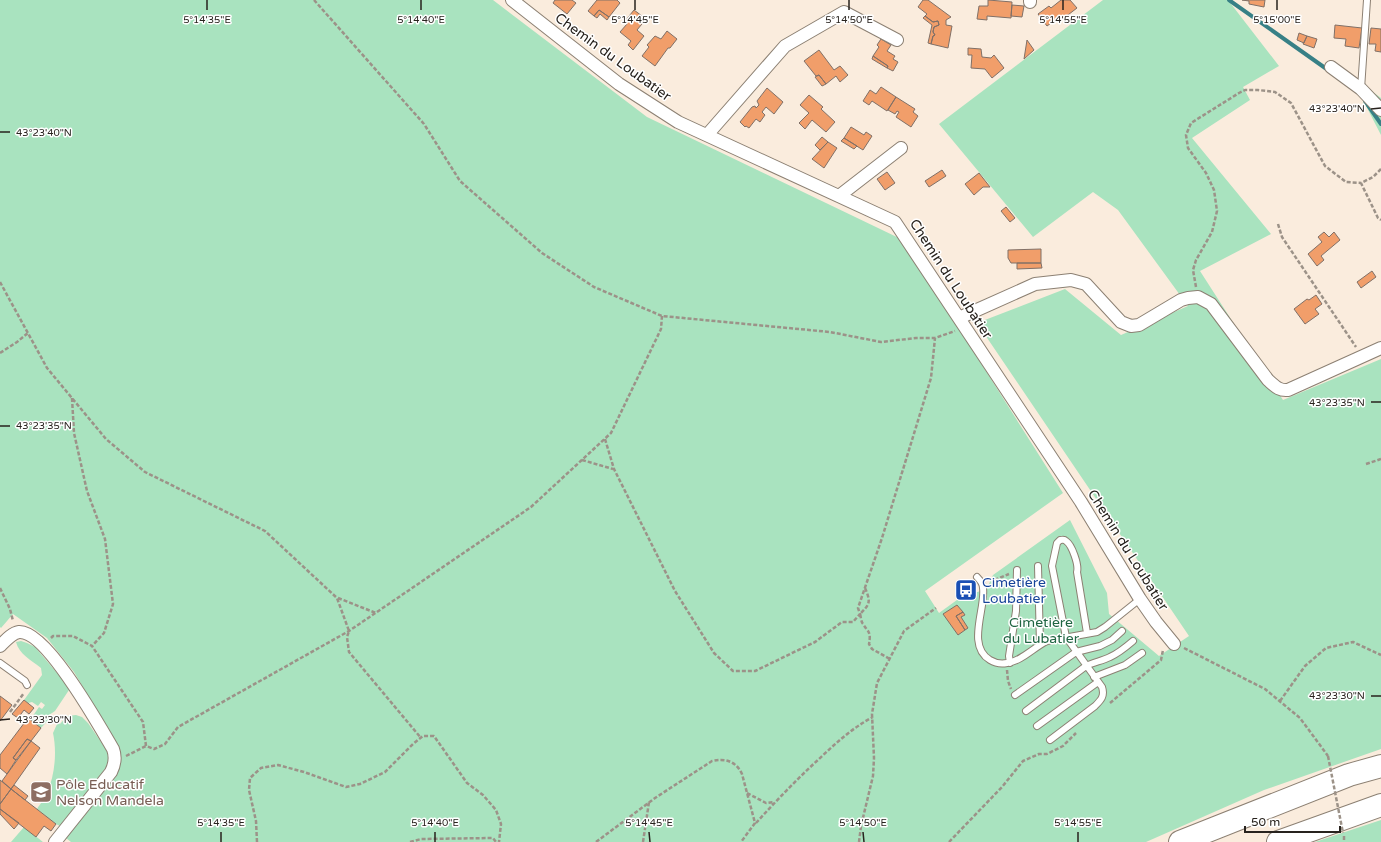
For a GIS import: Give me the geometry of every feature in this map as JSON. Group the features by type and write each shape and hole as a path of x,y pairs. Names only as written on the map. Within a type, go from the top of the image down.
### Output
{"highway":[{"path":"1180,842 1381,763"},
{"path":"1349,775 1381,766"},
{"path":"1278,842 1381,805"}],"street":[{"name":"Chemin du Loubatier","path":"512,0 527,4 619,84 678,122 895,222 1081,502 1140,599 1174,644"},
{"path":"707,135 785,46 844,12 897,40"},
{"path":"1331,67 1361,89 1381,110"},
{"path":"839,196 901,148"},
{"path":"962,323 1035,284 1071,280 1086,284 1121,322 1131,326 1139,325 1181,300 1198,297 1211,304 1268,380 1278,389 1288,390 1362,355 1381,348"},
{"path":"0,646 14,634 20,632 26,633 42,645 68,675 113,749 115,761 112,772 55,842"}],"lane":[{"path":"1361,89 1367,0"},
{"path":"1050,740 1095,706 1101,700 1104,692 1066,637 1052,566 1057,543 1060,540 1064,540 1068,543 1078,563 1077,572 1088,633"},
{"path":"1038,566 1040,644"},
{"path":"1010,663 1009,656 1016,611 1017,570"},
{"path":"977,577 984,588 978,629 980,648 986,658 995,663 1006,664 1016,661 1040,644 1047,641 1097,632 1140,599"},
{"path":"1016,695 1076,652 1100,646 1112,640 1122,631"},
{"path":"1026,711 1086,666 1093,662 1110,657 1121,651 1133,641"},
{"path":"1037,726 1096,680 1125,665 1142,653"},
{"path":"0,662 25,681 27,685"}],"path":[{"path":"314,0 424,124 460,181 542,253 594,287 662,316 830,332 881,342 916,338 935,338 962,323"},
{"path":"1198,297 1193,270 1196,260 1212,232 1217,211 1214,190 1206,173 1188,148 1186,135 1191,123 1239,92 1245,90 1258,90 1275,92 1291,104 1325,166 1346,182 1361,183 1373,177 1381,169"},
{"path":"1361,183 1378,218 1381,220"},
{"path":"1278,224 1282,237 1362,355"},
{"path":"0,282 47,368 106,439 145,472 265,531 337,598 376,613"},
{"path":"146,746 154,749 165,744 178,727 349,631 531,507 611,433 661,329 662,316"},
{"path":"0,353 28,333"},
{"path":"862,624 858,608 882,538 931,378 935,338"},
{"path":"72,398 74,433 87,491 105,539 113,604 104,633 92,646"},
{"path":"605,439 614,469 675,591 714,653 733,671 755,671 815,642 842,622 862,624 869,631 869,644 872,648 890,659"},
{"path":"1366,464 1381,458"},
{"path":"582,460 614,469"},
{"path":"0,588 10,609 14,634"},
{"path":"853,622 869,605 870,598 865,588"},
{"path":"337,598 349,631 347,637 349,652 421,738"},
{"path":"859,842 861,826 873,776 873,717 877,683 904,631 936,608"},
{"path":"42,645 53,636 73,636 92,646 143,722 146,746"},
{"path":"1280,701 1305,666 1326,648 1353,642 1381,655"},
{"path":"1174,644 1265,689 1300,718 1328,756 1343,833"},
{"path":"10,712 26,690 27,685"},
{"path":"741,842 774,802 798,778 853,729 873,717"},
{"path":"257,842 256,821 249,790 250,778 261,768 278,765 304,772 346,787 360,784 385,772 423,736 434,736 467,783 483,795 496,810 501,824 497,842"},
{"path":"115,761 146,746"},
{"path":"596,842 650,802 712,761 721,759 731,762 738,767 755,824"},
{"path":"747,793 766,803 774,802"},
{"path":"643,842 650,802"},
{"path":"410,842 421,839 493,838 497,842"}],"green space":[{"name":"Cimetière du Lubatier","path":"0,0 493,0 647,117 903,240 1063,493 925,591 939,613 968,592 978,592 984,588 989,584 993,575 1070,520 1107,593 1109,614 1159,656 1189,636 977,323 1065,289 1121,335 1188,306 1118,210 1093,192 1033,237 939,124 1103,0 1228,0 1279,66 1243,87 1250,100 1192,138 1271,234 1200,271 1283,400 1381,359 1381,749 1264,790 1146,842 71,842 66,838 117,774 120,762 120,749 74,672 47,638 13,614 1,628 0,627"},
{"path":"1331,61 1381,98 1381,135 1363,100"},
{"path":"21,641 35,647 68,686 69,690 55,711 49,715 51,717 41,728 30,720 39,707 42,709 45,705 41,702 38,706 32,702 28,703 24,700 42,675 41,668 20,650 16,642"},
{"path":"76,715 82,717 88,723 108,752 109,764 60,826 37,809 46,795 52,779 55,756 53,733 58,722 60,724 67,716"},
{"path":"1381,820 1381,842 1315,842"},
{"path":"24,827 43,842 11,842"}],"building":[{"path":"555,0 572,0 576,3 567,14 553,3"},
{"path":"597,0 617,0 620,3 609,17 599,10 594,16 588,11"},
{"path":"923,0 928,0 951,17 946,20 946,25 952,26 948,48 931,44 933,36 935,35 933,32 934,27 939,25 938,21 933,22 925,16 927,14 918,7"},
{"path":"988,0 1012,2 1011,18 987,16 987,20 977,19 979,6 988,6"},
{"path":"1061,0 1070,0 1077,8 1060,21 1058,18 1047,26 1038,14 1049,6 1051,8"},
{"path":"1242,0 1265,0 1264,7 1249,4 1249,1"},
{"path":"1012,5 1024,6 1022,17 1011,16"},
{"path":"599,10 609,17 607,20 600,14 597,18 594,16"},
{"path":"634,10 646,19 637,30 644,36 633,50 628,45 631,41 620,32 627,24 625,21"},
{"path":"925,16 933,22 938,21 939,25 934,27 933,32 935,35 933,36 931,44 928,43 932,25 923,18"},
{"path":"1335,25 1362,28 1359,48 1345,46 1346,39 1334,38"},
{"path":"1371,28 1381,29 1381,52 1375,51 1376,44 1369,44"},
{"path":"667,31 677,39 670,48 668,48 655,66 642,56 649,47 647,45 655,36 661,39"},
{"path":"1299,33 1307,36 1304,43 1297,40"},
{"path":"1307,36 1317,39 1314,48 1303,44"},
{"path":"881,39 891,45 887,51 895,56 893,59 898,62 893,71 873,56 879,47 877,45"},
{"path":"1027,40 1034,50 1024,59"},
{"path":"968,48 981,49 982,57 991,58 994,55 1004,68 992,78 985,69 971,68 972,55 968,55"},
{"path":"819,50 834,70 840,66 848,75 840,82 836,76 826,84 819,75 816,76 804,61"},
{"path":"873,56 888,66 887,68 872,59"},
{"path":"819,75 826,84 822,86 815,77"},
{"path":"881,87 896,97 887,111 872,101 869,105 863,101 870,90 876,94"},
{"path":"767,88 783,102 774,114 766,107 762,112 765,115 760,122 756,119 749,128 746,126 745,127 740,122 752,107 755,106 756,108 759,105 757,101"},
{"path":"809,95 823,107 821,109 835,122 826,132 812,120 805,129 799,123 809,113 800,105"},
{"path":"896,97 915,109 913,112 918,116 911,127 896,117 899,112 897,111 895,114 888,110"},
{"path":"851,127 864,135 866,132 872,136 863,150 844,138"},
{"path":"822,137 828,142 820,150 815,145"},
{"path":"844,138 857,146 854,149 841,141"},
{"path":"828,142 837,148 824,168 812,159"},
{"path":"942,170 946,176 929,187 925,181"},
{"path":"887,172 895,183 885,190 877,179"},
{"path":"979,173 990,187 983,187 974,195 965,184"},
{"path":"1006,207 1015,218 1010,222 1001,211"},
{"path":"1324,232 1329,237 1334,232 1340,240 1321,256 1324,260 1317,266 1308,254 1322,242 1318,237"},
{"path":"1041,249 1041,263 1011,263 1008,258 1008,250"},
{"path":"1017,263 1041,263 1042,268 1017,269"},
{"path":"1372,271 1376,277 1361,288 1357,282"},
{"path":"1316,295 1322,304 1315,309 1319,314 1305,324 1294,309 1307,299 1309,300"},
{"path":"957,605 963,612 956,616 965,630 958,635 943,614"},
{"path":"963,612 965,615 961,617 968,628 965,630 956,616"},
{"path":"0,696 12,705 0,721"},
{"path":"24,700 34,708 29,714 24,710 18,718 12,714"},
{"path":"28,718 41,728 31,741 27,739 13,758 16,760 7,774 0,768 0,755"},
{"path":"27,739 31,741 16,760 13,758"},
{"path":"31,741 40,748 11,789 2,781"},
{"path":"0,780 11,789 0,804"},
{"path":"14,785 28,796 25,800 11,789"},
{"path":"11,789 56,824 51,831 44,826 36,837 0,809 0,804"},
{"path":"0,809 19,823 14,829 0,814"}],"waterway":[{"path":"1229,0 1328,70"},
{"path":"1365,101 1381,124"}],"place":[{"name":"Cimetière Loubatier","path":"966,590"},
{"name":"Pôle Educatif Nelson Mandela","path":"41,792"}]}
